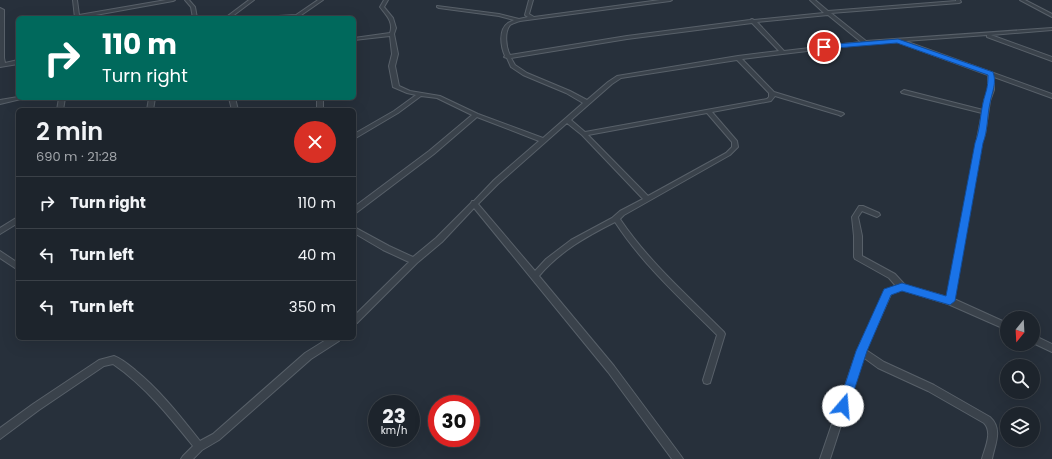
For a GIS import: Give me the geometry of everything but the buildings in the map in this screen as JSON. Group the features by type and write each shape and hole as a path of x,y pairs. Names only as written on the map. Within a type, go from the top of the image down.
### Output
{"street":[{"path":"76,0 77,16"},
{"path":"88,16 173,0"},
{"path":"187,0 193,7 195,16"},
{"path":"229,16 252,0"},
{"path":"297,16 321,0"},
{"path":"386,0 382,7 391,18 394,28 392,34 395,54 392,66 396,87 409,92 438,97 476,115 542,140"},
{"path":"531,0 527,15 533,18"},
{"path":"587,103 568,92 525,74 513,66 507,58 505,50 504,32 509,24 519,20 670,0"},
{"path":"812,0 865,43"},
{"path":"507,58 645,34 752,20 959,2 958,0"},
{"path":"1022,0 1052,16"},
{"path":"439,7 492,14 519,20"},
{"path":"0,9 2,10 2,65 16,62"},
{"path":"752,20 782,52"},
{"path":"356,319 414,261 439,240 474,203 542,140 619,77 782,52 865,43 1052,29"},
{"path":"356,39 392,34"},
{"path":"987,35 1052,59"},
{"path":"898,41 1052,96"},
{"path":"738,58 772,93 841,114"},
{"path":"950,301 985,112 991,90 991,74"},
{"path":"409,92 412,101"},
{"path":"904,92 985,112"},
{"path":"584,134 769,100 772,97 772,93"},
{"path":"356,136 396,112 420,94"},
{"path":"0,102 16,99"},
{"path":"535,276 542,266 600,226 616,219 622,213 728,154 735,147 735,142 709,112"},
{"path":"356,209 374,194 433,153 476,115"},
{"path":"567,120 584,134 647,199"},
{"path":"474,203 611,369 678,459"},
{"path":"877,215 861,208 855,217 858,236 858,257 892,276 902,287 950,301 1000,324"},
{"path":"616,219 626,235 656,270 721,334 707,380"},
{"path":"0,231 16,221"},
{"path":"356,231 386,248 414,261"},
{"path":"0,254 16,266"},
{"path":"825,459 861,351 888,292 902,287"},
{"path":"0,434 36,407 102,363 114,360 128,369 176,416 193,455 216,438 290,372 333,340"},
{"path":"1040,342 1052,348"},
{"path":"861,351 881,365 931,388 987,420 992,426 993,434 987,459"}],"route":[{"path":"824,47 898,41 991,74 991,90 987,101 985,112 986,116 979,143 950,301 902,287 888,292 861,351 843,406"}]}
